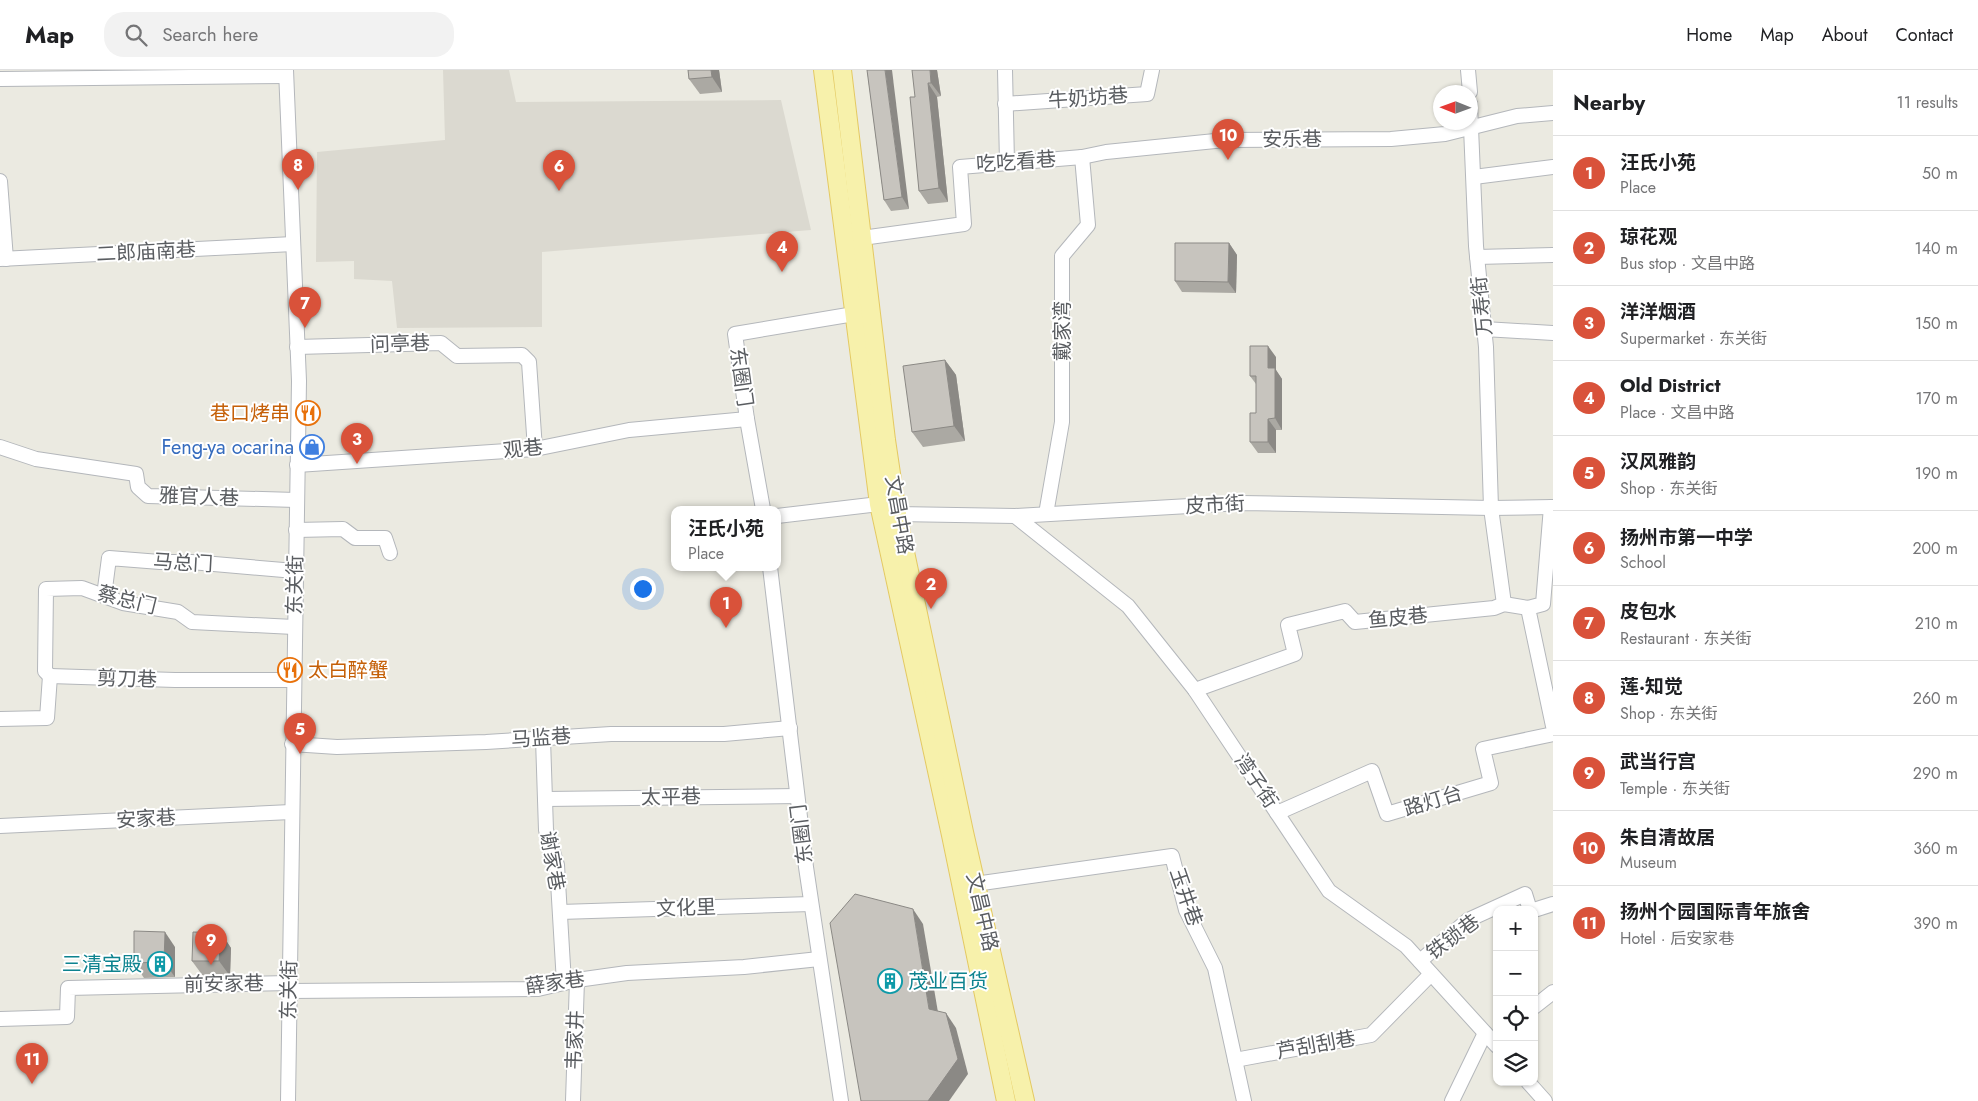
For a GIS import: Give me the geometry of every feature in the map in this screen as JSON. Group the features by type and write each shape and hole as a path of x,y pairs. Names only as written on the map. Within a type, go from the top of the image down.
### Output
{"main road":[{"name":"文昌中路","path":"823,70 879,504 951,835 1006,1101"},
{"name":"文昌中路","path":"842,70 886,440 897,514 975,884 1025,1101"}],"street":[{"path":"1005,70 1007,163"},
{"name":"牛奶坊巷","path":"1005,104 1147,94 1152,70"},
{"path":"1468,70 1469,85"},
{"path":"0,79 286,73"},
{"name":"东关街","path":"286,73 298,382 288,1101"},
{"name":"安乐巷","path":"1478,126 1517,116 1553,113"},
{"name":"安乐巷","path":"1082,157 1106,152 1225,140 1391,139 1446,134 1463,130"},
{"name":"万寿街","path":"1472,130 1477,257 1484,330 1492,508 1504,604"},
{"name":"吃吃看巷","path":"862,238 964,224 960,167 1082,157"},
{"name":"戴家湾","path":"1046,514 1062,422 1062,256 1088,226 1082,157"},
{"path":"1474,177 1553,167"},
{"path":"0,181 3,259"},
{"name":"二郎庙南巷","path":"3,259 293,244"},
{"path":"1477,257 1553,255"},
{"name":"东圈门","path":"762,506 747,419 735,334 854,314"},
{"path":"1484,330 1553,333"},
{"name":"问亭巷","path":"297,347 441,343 457,356 522,355 530,362 535,449"},
{"name":"观巷","path":"297,465 535,449 629,430 747,419"},
{"name":"雅官人巷","path":"0,447 36,459 136,474 138,487 148,496 296,500"},
{"name":"皮市街","path":"879,504 897,514 1015,516 1241,503 1492,508 1552,507"},
{"path":"781,516 879,504"},
{"path":"1552,507 1548,603 1528,608 1553,726"},
{"name":"湾子街","path":"1015,516 1128,606 1195,690 1329,891 1406,946 1493,1040"},
{"path":"296,530 343,529 355,538 385,538 390,553"},
{"name":"马总门","path":"104,596 109,558 160,562 191,562 295,571"},
{"name":"东圈门","path":"770,571 811,904 841,1101"},
{"name":"蔡总门","path":"50,676 45,672 46,589 82,588 123,603 178,612 192,622 294,628"},
{"name":"鱼皮巷","path":"1195,690 1295,654 1288,625 1345,611 1355,622 1494,608 1504,604 1528,608"},
{"path":"0,719 47,718 50,676"},
{"name":"剪刀巷","path":"50,676 175,680 293,680"},
{"name":"马监巷","path":"292,744 337,747 611,734 724,734 790,728"},
{"name":"路灯台","path":"1277,813 1372,771 1387,814 1491,783 1483,749 1553,734"},
{"name":"谢家巷","path":"543,738 546,830 557,865 560,912 570,982"},
{"name":"太平巷","path":"545,799 797,796"},
{"name":"安家巷","path":"0,826 292,812"},
{"name":"玉井巷","path":"975,884 1172,856 1186,910 1215,968 1244,1101"},
{"name":"铁锁巷","path":"1499,906 1525,894 1529,906"},
{"name":"文化里","path":"560,912 811,904"},
{"path":"1538,909 1553,904"},
{"name":"铁锁巷","path":"1420,961 1468,920 1493,909"},
{"name":"薛家巷","path":"289,987 538,989 627,973 744,967 819,959"},
{"name":"芦刮刮巷","path":"1235,1060 1371,1035 1431,974"},
{"name":"韦家井","path":"570,982 573,1101"},
{"name":"前安家巷","path":"0,1019 67,1017 68,988 289,987"},
{"path":"1538,1005 1553,992"},
{"path":"1452,1101 1493,1040"},
{"path":"1531,1086 1544,1101"}],"shaded area":[{"path":"443,70 509,70 516,102 781,100 811,230 542,252 542,327 397,328 392,281 354,279 354,261 316,262 317,152 445,140"}],"building":[{"path":"688,70 711,70 712,77 689,79"},
{"path":"867,70 885,70 902,197 884,200"},
{"path":"912,70 930,70 931,83 928,83 939,188 919,191 910,97 915,97"},
{"path":"1175,243 1229,243 1228,282 1175,281"},
{"path":"1250,346 1268,346 1268,368 1275,368 1275,418 1268,419 1268,442 1250,442 1250,413 1256,413 1256,376 1250,376"},
{"path":"945,360 954,426 912,432 903,366"},
{"name":"茂业百货","path":"855,894 913,909 929,1009 946,1013 958,1059 928,1101 861,1101 830,923"},
{"path":"134,931 165,932 164,962 134,963"},
{"path":"193,932 221,933 219,961 192,961"}],"place":[{"name":"朱自清故居","path":"1228,160"},
{"name":"莲·知觉","path":"298,190"},
{"name":"扬州市第一中学","path":"559,191"},
{"name":"Old District","path":"782,272"},
{"name":"皮包水","path":"305,328"},
{"name":"巷口烤串","path":"308,413"},
{"name":"Feng-ya ocarina","path":"312,447"},
{"name":"洋洋烟酒","path":"357,464"},
{"name":"琼花观","path":"931,609"},
{"name":"汪氏小苑","path":"726,628"},
{"name":"太白醉蟹","path":"290,670"},
{"name":"汉风雅韵","path":"300,754"},
{"name":"三清宝殿","path":"160,964"},
{"name":"武当行宫","path":"211,965"},
{"name":"茂业百货","path":"890,981"},
{"name":"扬州个园国际青年旅舍","path":"32,1084"}]}
